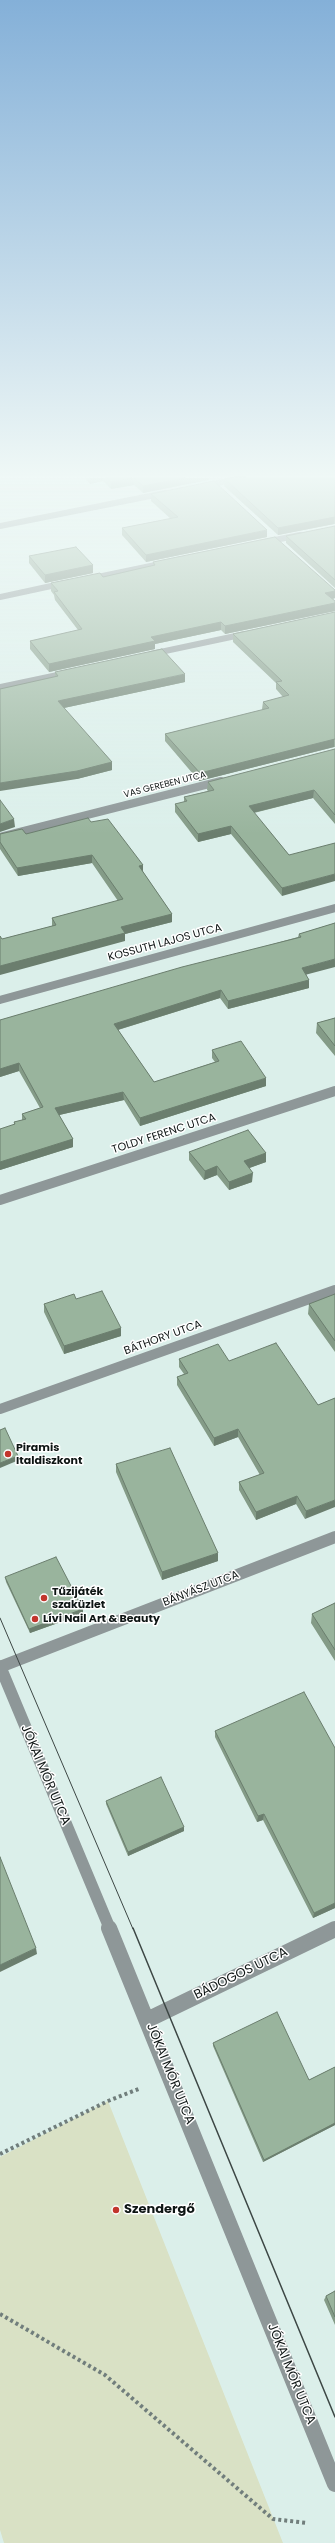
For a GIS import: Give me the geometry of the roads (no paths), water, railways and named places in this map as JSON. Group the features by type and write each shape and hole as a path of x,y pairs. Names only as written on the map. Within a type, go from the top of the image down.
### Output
{"street":[{"path":"140,657 249,633"},
{"path":"0,687 78,670"},
{"name":"VAS GEREBEN UTCA","path":"0,837 228,779"},
{"name":"KOSSUTH LAJOS UTCA","path":"0,1000 335,908"},
{"name":"TOLDY FERENC UTCA","path":"0,1200 335,1092"},
{"name":"BÁTHORY UTCA","path":"0,1409 335,1290"},
{"name":"BÁNYÁSZ UTCA","path":"0,1667 335,1537"},
{"name":"JÓKAI MÓR UTCA","path":"0,1667 147,2020 335,2484"},
{"name":"BÁDOGOS UTCA","path":"147,2020 335,1929"}],"tram line":[{"path":"0,1618 133,1929"},
{"path":"133,1928 335,2417"}],"place":[{"name":"Piramis Italdiszkont","path":"8,1454"},
{"name":"Tűzijáték szaküzlet","path":"44,1598"},
{"name":"Lívi Nail Art & Beauty","path":"35,1619"},
{"name":"Szendergő","path":"116,2210"}]}
